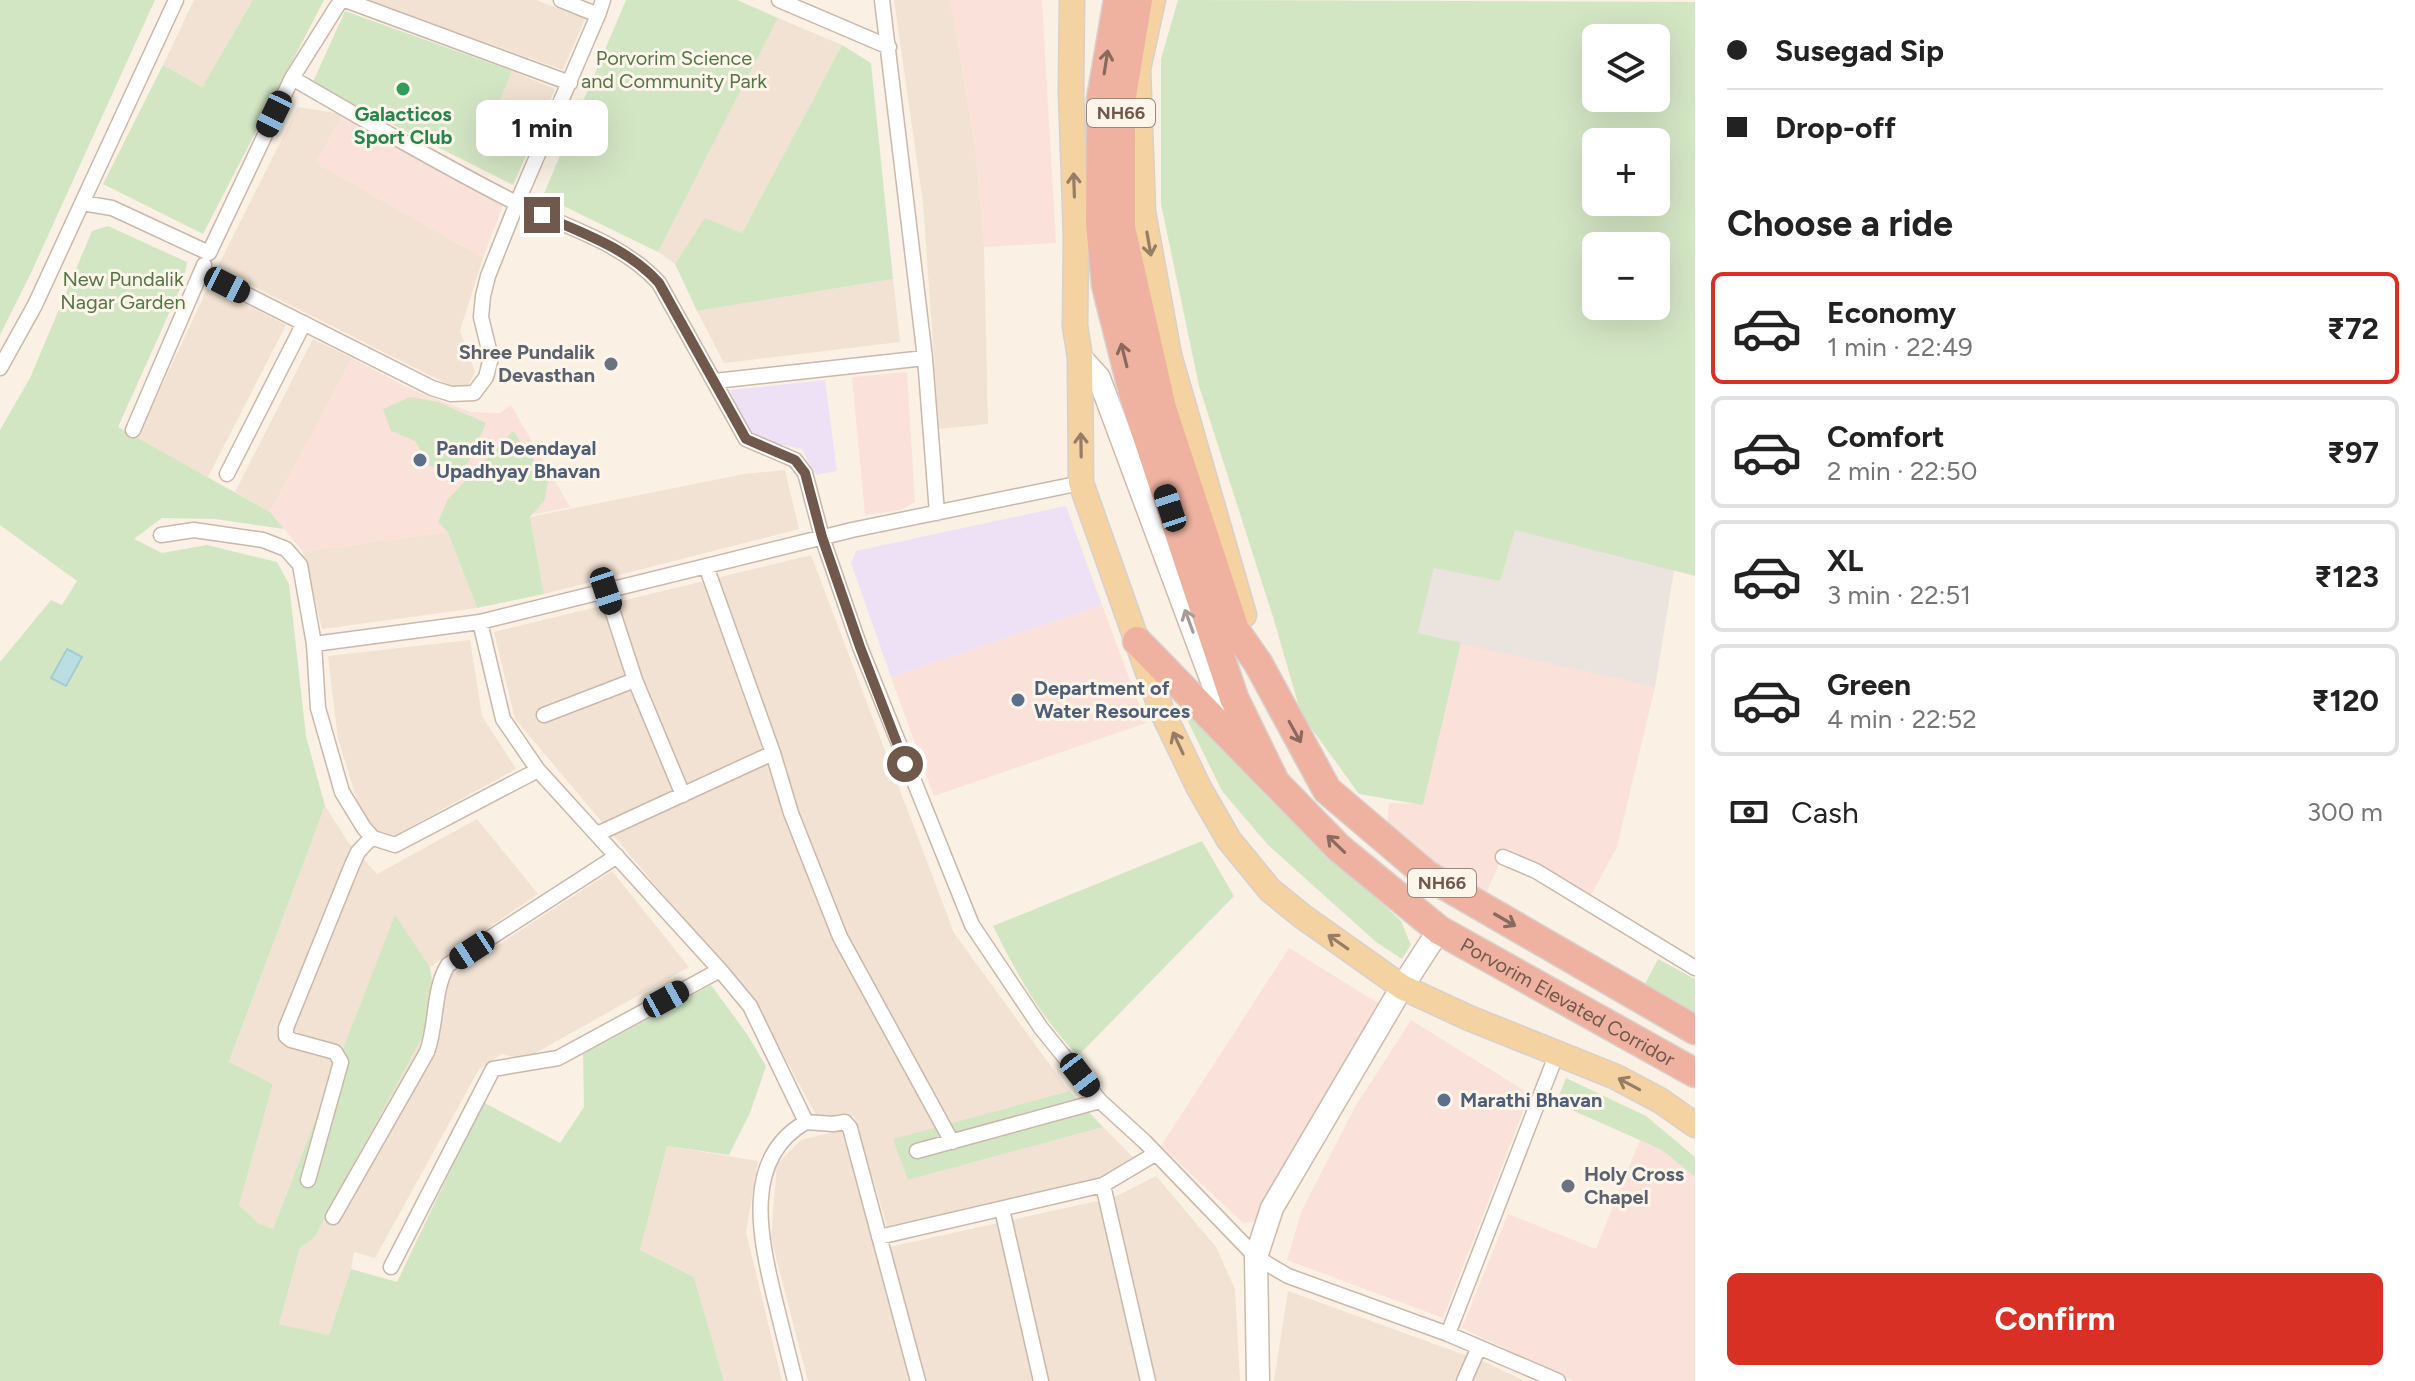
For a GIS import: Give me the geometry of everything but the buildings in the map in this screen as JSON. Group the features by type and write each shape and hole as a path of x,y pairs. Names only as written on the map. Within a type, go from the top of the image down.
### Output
{"highway":[{"name":"NH66","path":"1110,226 1101,99 1118,0"},
{"name":"NH66","path":"1138,0 1121,102 1106,285 1134,396 1200,560 1235,630 1258,663 1327,790 1427,875 1695,1030"},
{"name":"NH66","path":"1200,560 1240,710 1275,782 1339,848 1439,930"},
{"path":"1137,641 1275,782"},
{"name":"Porvorim Elevated Corridor","path":"1439,930 1695,1073"}],"main road":[{"path":"1072,0 1075,326 1080,357 1081,483 1161,709 1199,788 1229,840 1270,890 1402,987 1469,1018 1616,1077 1661,1101 1695,1125"},
{"path":"1153,0 1138,69 1143,212 1169,355 1258,663"}],"street":[{"path":"0,368 35,305 176,0"},
{"path":"133,430 209,253 292,78 343,0 570,83"},
{"path":"202,272 432,388 451,394 474,393 486,377 491,358 481,317 483,296 517,203 600,7 561,0"},
{"path":"779,0 889,47"},
{"path":"882,0 925,358 937,513"},
{"path":"292,78 517,203 619,250 641,263 659,283 746,439 795,460 805,473 822,537 871,676 972,925 1041,1028 1100,1101 1256,1257 1288,1276 1448,1334 1558,1381"},
{"path":"82,203 112,208 209,253"},
{"path":"227,474 304,323"},
{"path":"1080,357 1099,378 1213,684 1225,700 1240,710"},
{"path":"715,381 925,358"},
{"path":"314,644 480,622 822,537 1081,483"},
{"path":"161,535 194,530 263,540 286,549 300,565 314,644 318,708 342,792 372,837 395,845 538,770"},
{"path":"706,566 773,753 791,813 840,937 952,1142"},
{"path":"606,591 635,680 683,795"},
{"path":"480,622 503,719 538,770 750,1006 806,1122"},
{"path":"544,715 635,680"},
{"path":"597,834 773,753"},
{"path":"308,1180 341,1062 335,1052 291,1040 286,1036 286,1028 352,865 358,852 372,837"},
{"path":"333,1217 427,1052 434,1034 441,976 448,965 617,856"},
{"path":"1503,857 1536,871 1695,968"},
{"path":"1258,1381 1254,1287 1256,1257 1272,1208 1439,930"},
{"path":"391,1267 493,1069 558,1058 720,970"},
{"path":"1448,1334 1557,1053"},
{"path":"917,1151 1100,1101"},
{"path":"795,1381 761,1238 760,1202 768,1160 792,1130 806,1122 845,1122 850,1128 918,1381"},
{"path":"879,1237 1103,1185 1155,1154"},
{"path":"1103,1185 1148,1381"},
{"path":"1002,1209 1041,1381"},
{"path":"1464,1381 1479,1347"}],"shaded area":[{"path":"194,0 253,0 202,87 163,65"},
{"path":"367,0 536,0 585,19 563,70"},
{"path":"894,0 950,0 975,145 984,247 988,424 939,429 923,203"},
{"path":"950,0 1042,0 1056,243 984,247 975,145"},
{"path":"778,18 842,45 742,233 705,219 675,264 658,252"},
{"path":"512,71 555,89 539,126 497,108"},
{"path":"298,107 343,114 316,163 483,258 460,331 475,371 468,386 449,385 217,268"},
{"path":"343,114 503,205 483,258 316,163"},
{"path":"893,279 900,342 724,363 697,311"},
{"path":"209,285 286,325 208,477 137,439"},
{"path":"313,339 352,358 270,512 235,492"},
{"name":"Pandit Deendayal Upadhyay Bhavan","path":"352,358 412,390 471,412 500,413 511,405 570,507 448,532 303,552 270,512"},
{"path":"907,372 915,502 901,510 865,515 852,377"},
{"path":"825,380 837,471 816,475 802,449 750,438 730,390"},
{"path":"785,470 799,529 544,594 530,517 744,474"},
{"path":"1066,506 1102,605 891,677 851,563 856,551"},
{"path":"1514,529 1674,570 1655,687 1418,634 1434,567"},
{"path":"448,532 477,608 322,629 303,552"},
{"path":"811,555 954,933 1069,1091 894,1139 908,1180 1103,1127 1134,1158 1100,1178 887,1226 854,1116 816,1115 775,1040 739,984 515,719 494,632"},
{"name":"Department of Water Resources","path":"1102,605 1146,723 934,796 891,677"},
{"path":"470,640 482,716 516,769 372,848 338,739 328,656"},
{"path":"1461,643 1655,687 1617,847 1591,895 1505,851 1482,902 1386,834 1389,803 1423,804"},
{"path":"325,806 349,843 377,874 477,819 538,894 430,967 395,916 273,1229 258,1223 239,1205 273,1084 229,1063"},
{"path":"612,871 689,967 523,1060 502,1054 479,1069 375,1258 354,1252 329,1335 279,1324 300,1248 314,1238 422,1038 447,978"},
{"path":"1289,948 1378,1003 1258,1221 1243,1223 1161,1146"},
{"path":"1411,1020 1530,1094 1443,1318 1287,1260 1302,1210 1355,1107"},
{"path":"841,1130 876,1250 1115,1197 1156,1176 1216,1247 1235,1289 1240,1381 808,1381 771,1238 777,1164 801,1140"},
{"path":"1640,1140 1663,1150 1695,1176 1695,1381 1573,1381 1462,1328 1508,1214 1596,1249"},
{"path":"667,1146 758,1161 746,1232 782,1381 724,1381 694,1277 640,1250"},
{"path":"1288,1291 1487,1363 1525,1381 1274,1381"}],"green space":[{"path":"0,0 155,0 0,335"},
{"path":"253,0 324,0 203,234 103,184 163,65 202,87"},
{"name":"Porvorim Science and Community Park","path":"626,0 737,0 778,18 658,252 543,196"},
{"path":"1178,0 1695,2 1695,576 1515,530 1500,581 1434,568 1418,633 1461,643 1423,805 1359,794 1301,714 1199,386 1161,204 1161,59"},
{"path":"345,11 512,71 497,108 539,126 513,185 312,84"},
{"path":"842,45 871,63 893,279 697,311 675,264 705,218 742,233"},
{"name":"New Pundalik Nagar Garden","path":"108,226 187,262 184,280 118,427 270,512 284,529 215,519 162,518 134,539 162,553 207,545 277,562 289,584 306,736 325,806 229,1062 273,1084 239,1205 258,1223 273,1229 395,915 430,967 431,1003 422,1038 314,1238 300,1248 279,1324 329,1335 351,1269 397,1282 483,1102 560,1143 584,1107 583,1054 711,985 766,1066 750,1113 729,1155 667,1146 640,1250 694,1277 724,1381 0,1381 0,662 51,600 62,605 77,581 0,525 0,430 30,378 92,231"},
{"path":"410,397 438,402 486,423 468,463 450,473 430,466 415,441 391,431 383,409"},
{"path":"513,431 548,480 545,500 530,517 544,594 477,608 448,532 438,522 448,499"},
{"path":"1182,695 1262,792 1401,921 1411,945 1402,959 1376,942 1268,845 1222,791 1176,697"},
{"path":"1202,841 1234,896 1078,1056 1030,994 993,926"},
{"path":"1658,959 1695,979 1695,1012 1645,984"},
{"path":"1566,1078 1646,1116 1695,1157 1695,1177 1662,1150 1556,1103"},
{"path":"1069,1091 1103,1127 908,1180 893,1139"}],"water":[{"path":"67,649 82,657 66,686 51,678"}],"place":[{"name":"Galacticos Sport Club","path":"403,89"},
{"name":"Shree Pundalik Devasthan","path":"611,364"},
{"name":"Pandit Deendayal Upadhyay Bhavan","path":"420,460"},
{"name":"Department of Water Resources","path":"1018,700"},
{"name":"Marathi Bhavan","path":"1444,1100"},
{"name":"Holy Cross Chapel","path":"1568,1186"}],"route":[{"path":"542,215 641,263 659,283 746,439 795,460 805,473 822,537 905,764"}]}
